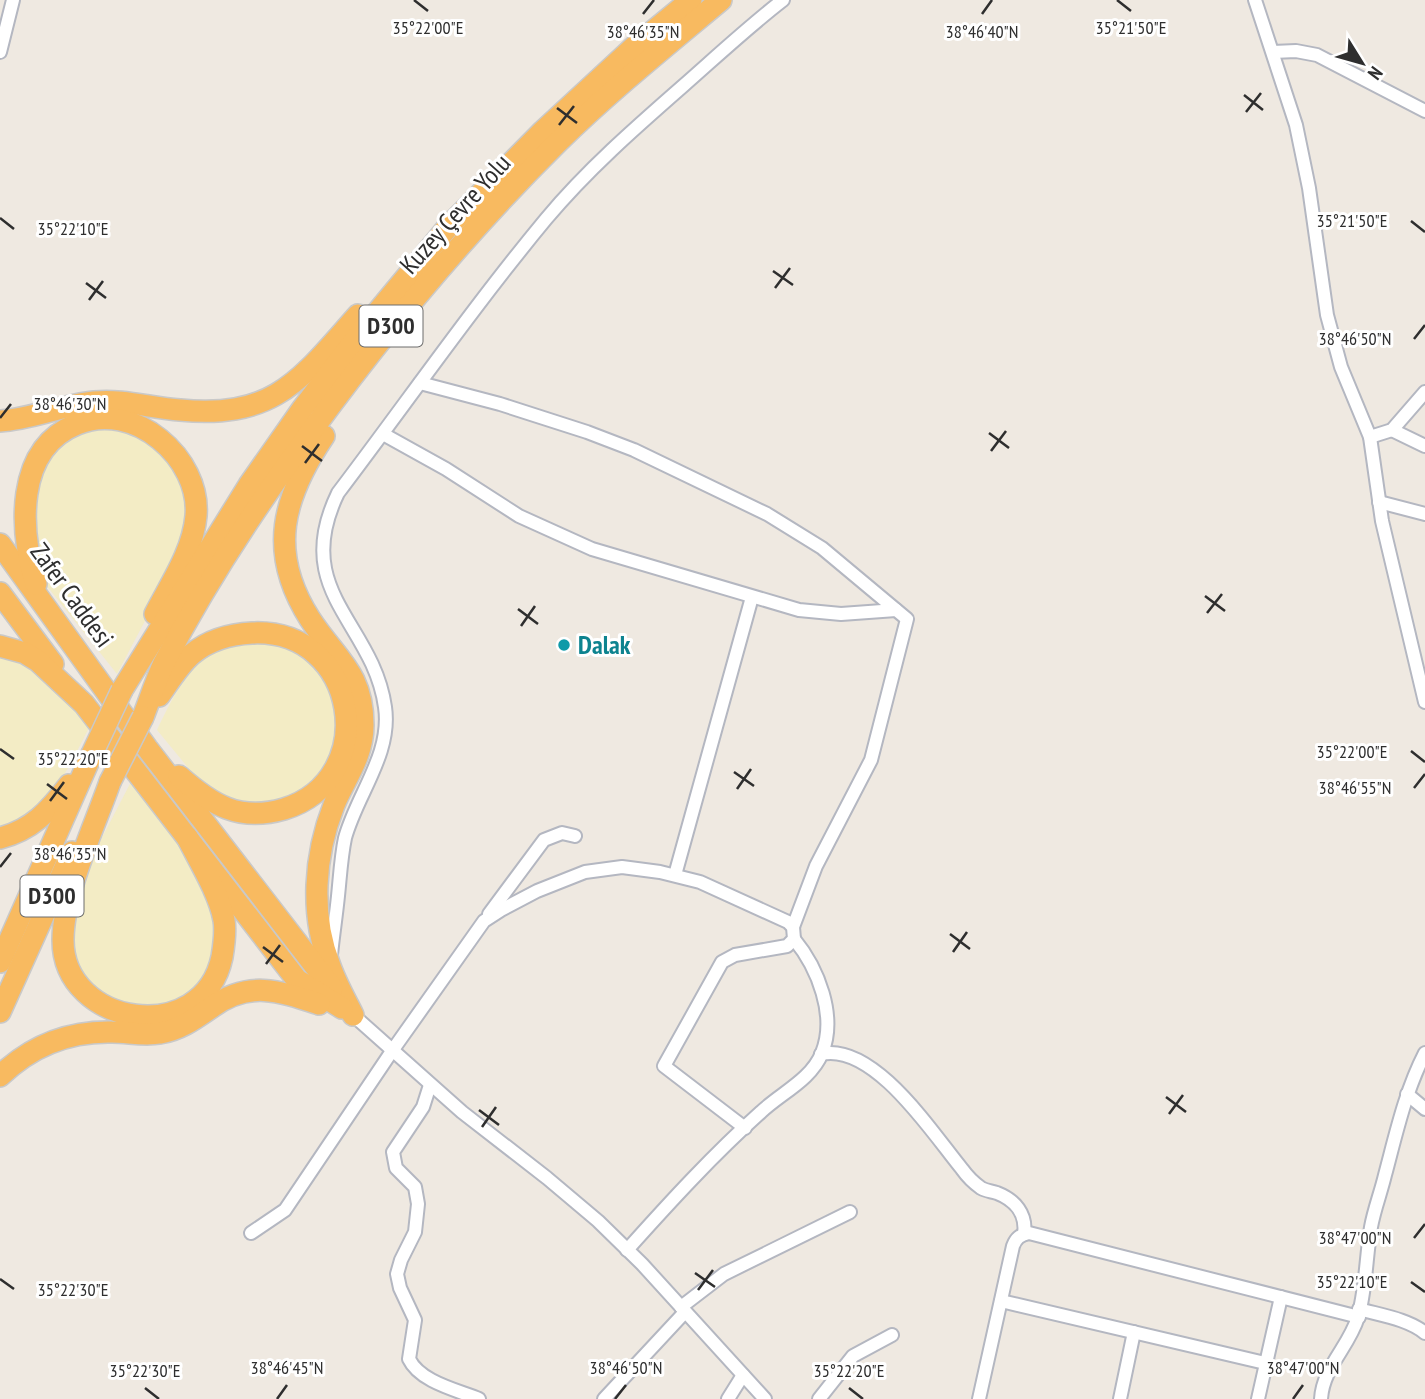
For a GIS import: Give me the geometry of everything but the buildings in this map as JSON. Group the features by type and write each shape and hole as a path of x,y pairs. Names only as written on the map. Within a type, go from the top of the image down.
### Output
{"highway":[{"name":"Kuzey Çevre Yolu","path":"122,690 249,485 361,332 449,227 542,131 635,46 691,0"},
{"name":"Kuzey Çevre Yolu","path":"143,717 163,665 217,570 267,494 391,327 461,246 559,142 650,59 721,0"},
{"path":"0,421 18,420 93,402 117,401 208,412 236,410 263,402 286,390 326,351 440,225 542,131"},
{"path":"353,1015 330,965 318,919 317,877 323,836 336,801 354,769 363,728 361,699 351,671 309,618 293,583 284,549 285,514 297,479 317,445 461,246"},
{"path":"40,597 28,558 26,496 33,468 47,445 76,424 90,420 124,422 155,435 185,470 195,496 196,514 193,537 149,626 122,690"},
{"name":"Zafer Caddesi","path":"0,544 147,748"},
{"path":"0,593 83,705 297,980 353,1015"},
{"path":"143,717 192,654 215,640 239,634 265,632 283,635 316,655 332,672 346,705 347,726 343,750 331,774 307,799 265,814 240,813 215,804 147,748"},
{"path":"0,646 25,653 38,661 83,705"},
{"name":"D300","path":"0,961 122,690"},
{"name":"D300","path":"0,1012 75,845 143,717"},
{"path":"147,748 353,1015"},
{"path":"0,838 18,834 36,823 53,806 91,756"},
{"path":"110,782 76,876 65,919 63,942 67,965 75,980 86,993 106,1006 127,1014 165,1016 191,1004 209,988 219,967 225,943 224,919 187,837"},
{"path":"0,1076 15,1061 65,1037 113,1031 160,1034 183,1026 221,1000 241,991 264,989 288,994 353,1015"}],"street":[{"path":"0,52 13,0"},
{"path":"330,965 345,839 356,805 381,751 386,719 380,686 370,660 330,589 324,561 327,519 338,493 517,256 572,190 622,139 783,0"},
{"path":"1255,0 1290,105 1303,157 1322,288 1332,336 1350,391 1370,437 1379,502 1425,702"},
{"path":"1273,52 1296,51 1317,55 1425,111"},
{"path":"420,383 540,416 634,450 787,525 822,548 907,619 872,760 816,866 794,933 783,947 735,955 722,962 664,1066 745,1128"},
{"path":"1370,437 1392,430 1425,392"},
{"path":"1392,430 1425,446"},
{"path":"383,434 502,506 569,540 617,557 776,605 841,614 896,610"},
{"path":"1379,502 1425,514"},
{"path":"675,875 752,597"},
{"path":"251,1233 285,1210 392,1051 544,840 562,833 575,836"},
{"path":"484,921 537,891 595,869 622,867 675,875 716,888 788,922 812,965 822,992 826,1035 821,1054 803,1079 760,1113 696,1174 627,1250"},
{"path":"353,1015 430,1085 573,1199 627,1250 765,1399"},
{"path":"821,1054 838,1052 852,1057 898,1089 964,1172 984,1190 1004,1196 1019,1208 1025,1222 1024,1234"},
{"path":"1321,1399 1328,1369 1348,1340 1359,1313 1371,1224 1407,1094 1425,1054"},
{"path":"430,1085 423,1107 393,1152 396,1168 415,1187 418,1204 415,1232 397,1274 400,1288 415,1320 409,1359 417,1371 479,1399"},
{"path":"1407,1094 1425,1109"},
{"path":"604,1399 683,1309 724,1274 850,1212"},
{"path":"979,1399 1013,1246 1016,1239 1029,1233 1281,1297 1395,1319 1425,1333"},
{"path":"1258,1399 1281,1297"},
{"path":"1001,1301 1265,1363"},
{"path":"1120,1399 1134,1332"},
{"path":"819,1399 853,1356 892,1335"},
{"path":"728,1399 743,1375"}],"sand":[{"path":"93,426 139,433 178,468 191,517 166,581 117,674 46,585 36,547 33,493 56,446"},
{"path":"238,641 290,644 334,685 337,749 311,787 269,805 230,801 199,781 157,730 178,689 192,669 211,653"},
{"path":"0,651 20,655 91,724 70,765 42,809 0,832"},
{"path":"133,778 184,848 216,916 215,964 184,1001 142,1009 102,996 80,973 72,935 80,890 94,853"}],"place":[{"name":"Dalak","path":"564,645"}]}
